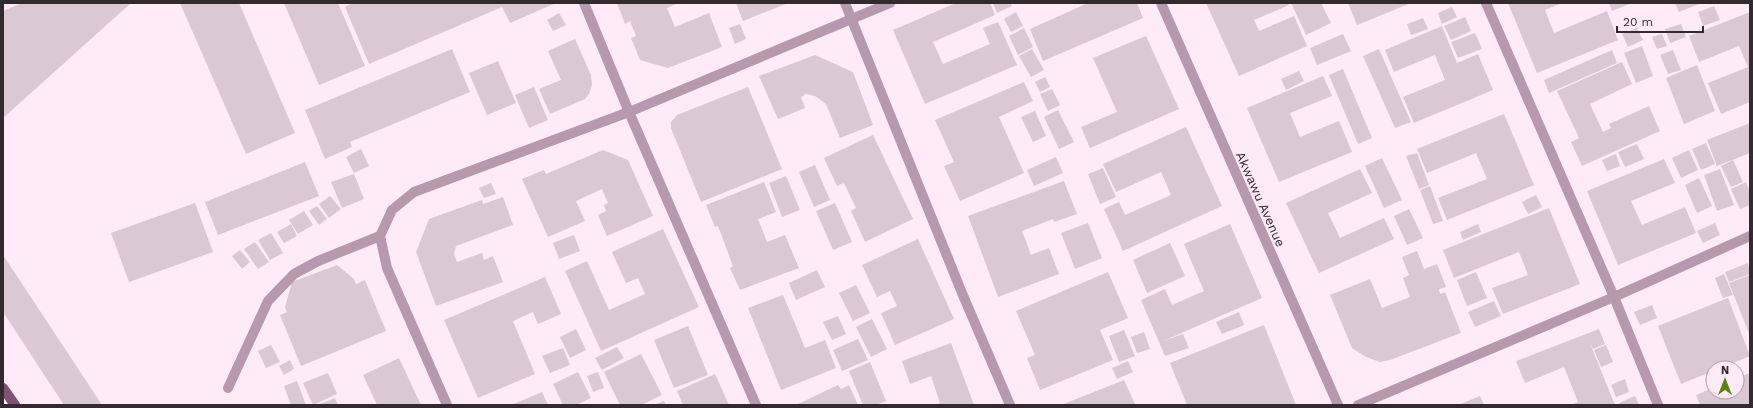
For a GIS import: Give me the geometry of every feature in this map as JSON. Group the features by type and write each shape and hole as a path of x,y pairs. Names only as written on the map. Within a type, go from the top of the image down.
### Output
{"main road":[{"path":"3,388 15,405"}],"street":[{"path":"584,3 629,112 756,405"},
{"path":"845,3 962,293 1010,405"},
{"path":"447,405 387,268 380,236 392,210 414,192 629,112 890,3"},
{"name":"Akwawu Avenue","path":"1161,3 1338,405"},
{"path":"1486,3 1614,297 1658,405"},
{"path":"228,388 268,301 294,274 318,261 380,236"},
{"path":"1358,405 1614,297 1750,236"}],"building":[{"path":"22,3 131,3 3,118 3,11"},
{"path":"180,3 239,3 295,133 246,154"},
{"path":"284,3 338,3 365,66 319,85"},
{"path":"353,3 556,3 510,23 502,7 369,64 345,7"},
{"path":"617,3 678,3 667,8 675,27 709,13 722,47 668,68 640,60 631,38 636,36 630,21 625,24"},
{"path":"736,3 788,3 743,21"},
{"path":"956,3 990,3 995,15 933,42 943,64 990,44 983,28 998,22 1017,65 925,104 893,30"},
{"path":"993,3 1010,3 1012,6 997,13"},
{"path":"1088,3 1137,3 1143,18 1043,61 1030,29"},
{"path":"1206,3 1288,3 1289,5 1254,20 1259,31 1294,16 1307,46 1239,76"},
{"path":"1291,3 1321,3 1331,23 1306,35"},
{"path":"1348,3 1411,3 1357,25"},
{"path":"1508,3 1562,3 1545,10 1554,33 1607,11 1618,40 1537,73"},
{"path":"1609,3 1632,3 1612,11"},
{"path":"1675,3 1702,3 1679,12"},
{"path":"1714,6 1720,20 1703,26 1698,12"},
{"path":"1452,7 1457,17 1442,24 1438,13"},
{"path":"1016,12 1023,26 1011,32 1004,19"},
{"path":"1750,12 1750,102 1721,114 1708,83 1748,67 1739,46 1699,62 1689,36"},
{"path":"559,13 566,25 553,31 547,20"},
{"path":"1465,17 1471,31 1451,40 1444,26"},
{"path":"1423,18 1428,29 1411,35 1407,24"},
{"path":"740,24 746,39 735,44 729,28"},
{"path":"1681,24 1686,37 1670,43 1665,29"},
{"path":"1442,26 1457,63 1478,54 1493,90 1414,123 1403,97 1445,80 1435,55 1394,72 1385,50"},
{"path":"1024,28 1033,47 1018,55 1009,36"},
{"path":"1637,28 1643,40 1628,47 1622,34"},
{"path":"1475,33 1482,49 1458,58 1451,42"},
{"path":"1343,34 1351,51 1317,65 1310,48"},
{"path":"1662,34 1667,46 1657,49 1652,37"},
{"path":"1146,36 1179,109 1090,148 1081,127 1117,112 1093,58"},
{"path":"575,39 591,75 592,85 589,94 585,99 550,114 539,89 561,80 548,51"},
{"path":"1642,46 1653,76 1636,83 1624,53"},
{"path":"452,49 470,92 350,142 352,147 325,159 305,110"},
{"path":"1032,49 1044,70 1031,77 1019,56"},
{"path":"1379,49 1411,122 1395,128 1363,56"},
{"path":"1612,50 1617,63 1549,93 1544,80"},
{"path":"1673,50 1681,70 1668,74 1660,55"},
{"path":"815,55 853,72 873,125 840,138 826,104 815,96 806,94 801,97 805,108 778,119 759,76"},
{"path":"498,61 516,103 487,115 469,73"},
{"path":"1622,62 1632,84 1590,104 1603,132 1611,128 1609,124 1649,106 1660,131 1582,166 1571,142 1579,138 1557,91"},
{"path":"1697,65 1715,111 1684,124 1666,78"},
{"path":"1343,69 1372,138 1358,144 1329,75"},
{"path":"1299,71 1304,81 1286,90 1281,79"},
{"path":"1323,76 1332,96 1290,113 1300,137 1339,121 1352,152 1279,182 1247,108"},
{"path":"1045,77 1050,87 1040,92 1035,82"},
{"path":"1024,82 1033,101 999,117 1024,173 960,201 944,166 954,162 935,120"},
{"path":"534,87 548,120 529,128 515,95"},
{"path":"748,87 782,169 701,202 671,128 671,122 677,115"},
{"path":"1052,89 1060,105 1048,111 1040,94"},
{"path":"1058,110 1074,142 1059,149 1044,117"},
{"path":"1035,111 1046,136 1033,142 1021,117"},
{"path":"1504,114 1534,185 1447,220 1438,198 1487,179 1476,153 1427,173 1417,149"},
{"path":"1750,123 1750,153 1717,166 1707,140"},
{"path":"1186,127 1222,206 1123,251 1104,209 1119,202 1125,215 1171,195 1161,172 1116,192 1103,164"},
{"path":"873,135 913,219 865,242 851,211 856,208 844,183 837,186 824,158"},
{"path":"1706,143 1715,164 1701,170 1692,149"},
{"path":"1637,144 1644,159 1625,167 1618,152"},
{"path":"361,149 369,166 354,173 346,157"},
{"path":"603,150 628,160 653,216 607,236 598,215 606,211 604,205 608,203 602,189 576,201 585,221 548,237 522,179 544,170 546,174"},
{"path":"1689,150 1698,170 1681,178 1672,158"},
{"path":"1417,153 1429,185 1419,189 1406,156"},
{"path":"1616,154 1620,166 1607,171 1602,160"},
{"path":"1056,157 1063,173 1034,186 1027,170"},
{"path":"1382,158 1402,200 1384,208 1365,166"},
{"path":"1664,159 1675,183 1631,201 1642,225 1685,207 1696,233 1618,265 1587,191"},
{"path":"1733,160 1743,182 1731,187 1721,166"},
{"path":"305,162 319,196 218,235 205,202"},
{"path":"815,165 830,200 814,207 799,172"},
{"path":"1103,168 1116,197 1100,204 1088,174"},
{"path":"1360,169 1372,193 1328,213 1340,238 1384,218 1394,239 1319,273 1286,203"},
{"path":"1720,169 1734,205 1717,211 1704,175"},
{"path":"354,174 364,199 342,208 331,182"},
{"path":"786,176 800,210 782,217 769,183"},
{"path":"1699,178 1712,206 1697,213 1685,185"},
{"path":"1064,181 1077,214 1054,222 1053,219 1022,231 1031,255 1049,248 1059,274 998,297 968,216"},
{"path":"764,182 776,212 758,219 767,242 785,235 799,268 740,290 730,268 733,266 718,226 715,227 706,205"},
{"path":"1746,182 1750,192 1750,205 1740,209 1731,189"},
{"path":"491,183 496,194 484,198 479,188"},
{"path":"1430,186 1443,221 1433,224 1420,190"},
{"path":"1536,195 1542,207 1528,214 1522,202"},
{"path":"330,196 341,209 329,218 319,204"},
{"path":"503,197 513,225 456,246 454,254 457,262 482,253 484,260 493,256 503,282 436,306 416,252 429,219 482,200 483,204"},
{"path":"195,203 213,252 129,282 111,233"},
{"path":"835,203 852,242 833,250 816,211"},
{"path":"317,206 327,219 319,225 309,211"},
{"path":"1549,208 1580,284 1503,314 1492,288 1528,275 1519,252 1454,278 1443,250"},
{"path":"1409,209 1423,238 1407,245 1394,216"},
{"path":"304,211 313,225 298,234 289,220"},
{"path":"1088,223 1102,258 1075,269 1061,233"},
{"path":"1715,223 1720,235 1703,243 1697,231"},
{"path":"291,224 297,236 284,243 277,232"},
{"path":"1230,224 1262,298 1163,341 1183,334 1189,348 1165,356 1141,300 1165,289 1172,305 1204,291 1184,244"},
{"path":"1478,224 1481,232 1463,240 1460,232"},
{"path":"663,229 699,307 601,351 565,271 587,261 609,310 645,294 638,278 626,283 612,252"},
{"path":"271,233 283,253 270,260 258,240"},
{"path":"574,235 580,251 559,259 553,243"},
{"path":"918,239 954,319 895,345 881,313 897,306 890,291 877,297 862,265"},
{"path":"255,242 269,262 258,269 244,249"},
{"path":"1170,243 1185,276 1147,293 1133,260"},
{"path":"240,250 250,262 242,269 232,256"},
{"path":"1417,251 1424,269 1437,264 1446,287 1439,289 1440,294 1445,292 1461,333 1390,360 1380,362 1366,357 1352,348 1330,295 1370,279 1382,308 1410,297 1403,278 1409,275 1402,257"},
{"path":"3,255 102,405 64,405 3,312"},
{"path":"1748,263 1750,274 1729,282 1725,272"},
{"path":"337,265 354,279 356,284 365,280 386,331 301,366 280,315 287,312 285,307 292,282"},
{"path":"817,270 825,287 796,300 789,283"},
{"path":"1108,272 1128,318 1100,330 1113,360 1040,390 1027,358 1035,355 1016,311"},
{"path":"1476,272 1487,298 1467,306 1457,280"},
{"path":"1724,274 1733,295 1723,298 1715,278"},
{"path":"1750,275 1750,336 1729,283"},
{"path":"545,277 561,314 538,324 533,312 513,321 535,374 478,398 444,320"},
{"path":"856,285 870,313 853,321 839,293"},
{"path":"783,295 805,348 825,340 836,368 781,390 748,308"},
{"path":"1728,298 1750,356 1740,360 1705,360 1705,374 1681,384 1658,326"},
{"path":"1494,301 1501,316 1475,327 1468,312"},
{"path":"1652,305 1657,318 1640,325 1634,312"},
{"path":"1239,312 1244,325 1222,334 1216,322"},
{"path":"838,316 846,334 832,340 823,322"},
{"path":"872,319 887,349 871,357 856,327"},
{"path":"1264,325 1296,405 1187,405 1170,363"},
{"path":"688,326 708,375 674,388 654,340"},
{"path":"576,329 586,350 570,358 560,337"},
{"path":"1599,329 1605,344 1593,349 1589,341 1615,405 1571,405 1578,402 1564,367 1525,383 1516,361"},
{"path":"1124,330 1135,356 1119,362 1109,336"},
{"path":"1144,332 1150,349 1137,353 1131,337"},
{"path":"858,339 868,360 842,371 833,350"},
{"path":"951,343 974,405 935,405 940,403 931,376 910,384 902,361"},
{"path":"271,345 280,362 266,368 258,351"},
{"path":"1606,345 1613,362 1601,367 1594,350"},
{"path":"617,347 624,358 602,370 595,358"},
{"path":"563,348 570,365 550,373 542,356"},
{"path":"641,354 662,395 641,405 620,405 604,372"},
{"path":"399,358 421,405 377,405 363,375"},
{"path":"290,360 294,369 284,375 279,366"},
{"path":"1128,361 1133,372 1117,379 1112,368"},
{"path":"870,362 886,401 876,405 863,405 849,371"},
{"path":"578,372 591,398 576,405 563,405 553,384"},
{"path":"598,372 604,388 593,392 587,376"},
{"path":"328,373 337,394 313,405 303,383"},
{"path":"1750,373 1750,405 1700,405 1696,395 1705,391 1705,400 1745,400 1745,375"},
{"path":"715,374 729,405 683,405 677,391"},
{"path":"1625,379 1629,392 1616,397 1611,385"},
{"path":"1124,380 1135,404 1061,405"},
{"path":"297,381 306,405 291,405 284,386"},
{"path":"838,385 841,389 849,385 858,405 796,405"},
{"path":"542,392 548,405 511,405"},
{"path":"1480,396 1484,405 1458,405"},
{"path":"1635,396 1639,405 1620,405 1619,403"},
{"path":"335,398 338,405 317,405"},
{"path":"664,401 666,405 654,405"}]}
